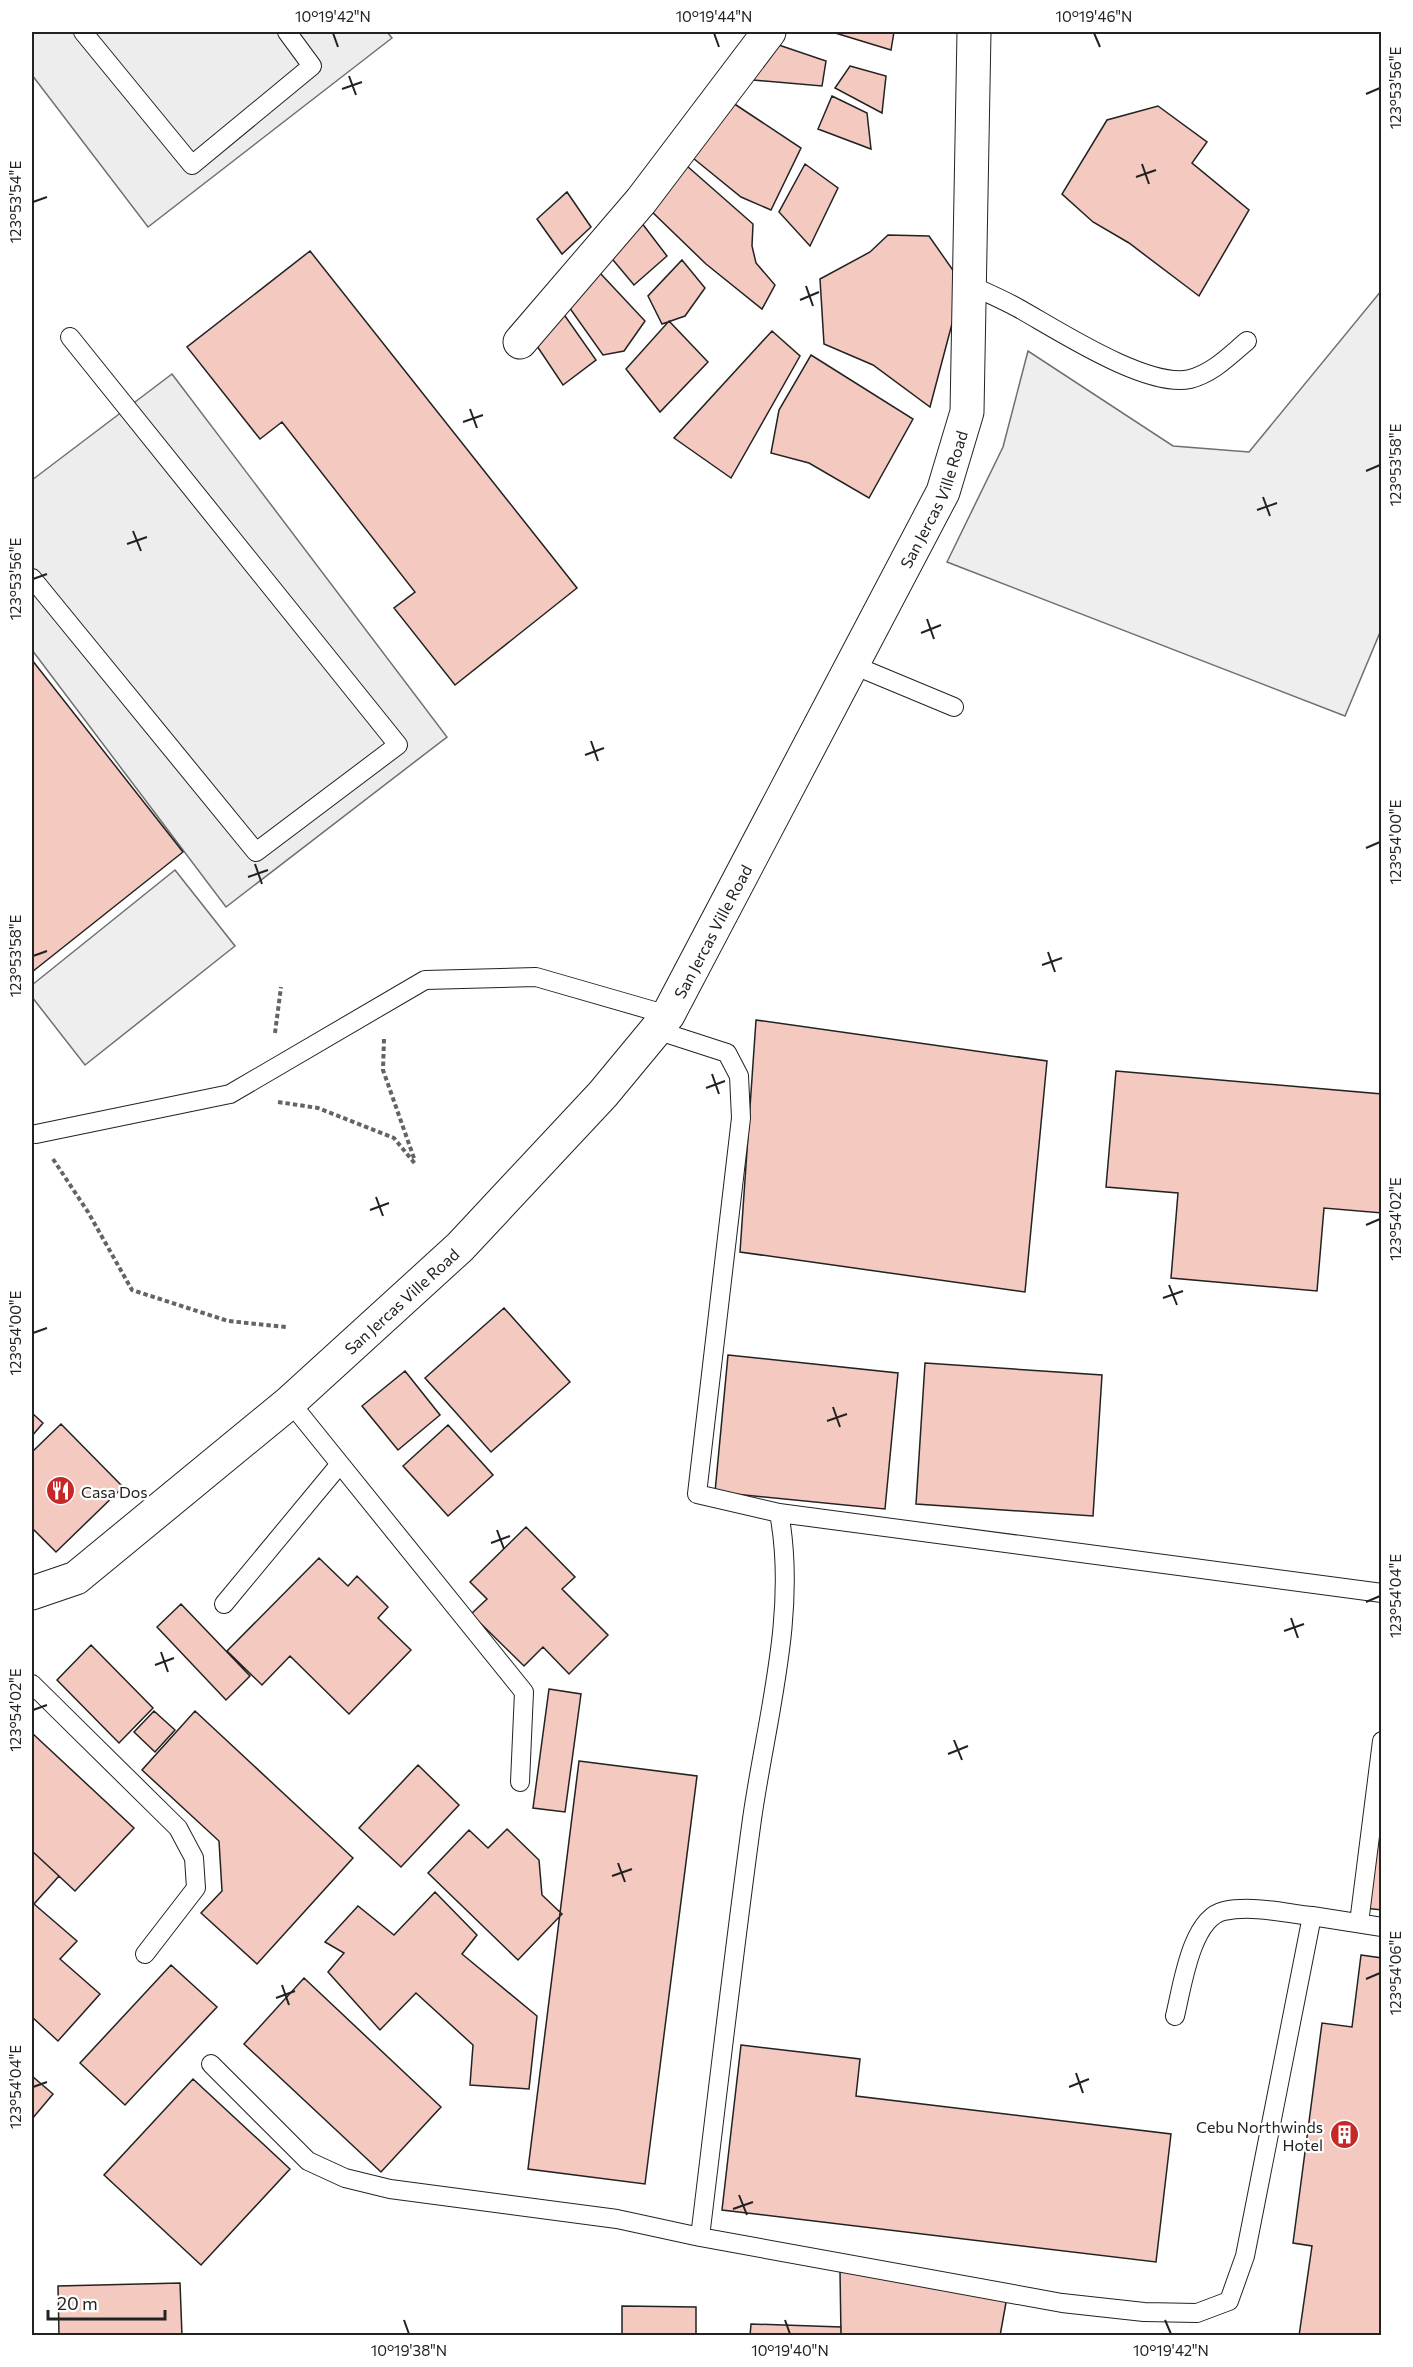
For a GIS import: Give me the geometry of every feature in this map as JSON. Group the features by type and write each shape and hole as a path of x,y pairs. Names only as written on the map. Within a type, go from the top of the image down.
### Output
{"street":[{"path":"520,342 641,201 769,32"},
{"name":"San Jercas Ville Road","path":"32,1593 76,1578 290,1402 459,1247 603,1094 662,1022 943,492 967,412 974,32"}],"lane":[{"path":"83,32 192,165 312,66 287,32"},
{"path":"968,284 1018,308 1080,345 1155,375 1188,380 1212,371 1247,341"},
{"path":"32,578 256,852 398,745 70,337"},
{"path":"853,664 954,707"},
{"path":"36,1134 230,1094 424,980 536,977 662,1022 728,1053 739,1076 741,1118 738,1149 697,1494 779,1513 1382,1593"},
{"path":"290,1402 524,1692 520,1782"},
{"path":"224,1604 340,1464"},
{"path":"700,2238 752,1819 784,1604 785,1545 779,1513"},
{"path":"32,1684 178,1828 194,1858 196,1888 145,1954"},
{"path":"1359,1923 1382,1741"},
{"path":"1175,2016 1197,1936 1208,1920 1222,1911 1242,1909 1382,1926"},
{"path":"211,2064 308,2161 345,2178 390,2189 617,2219 700,2238 1062,2303 1144,2312 1197,2313 1229,2301 1245,2256 1312,1916"}],"path":[{"path":"230,1094 318,1108 394,1138 416,1165 383,1070 384,1005"},
{"path":"36,1134 88,1212 132,1290 228,1321 286,1327"}],"shaded area":[{"path":"32,32 387,32 392,38 148,227 32,75"},
{"path":"1381,291 1381,630 1345,716 947,562 1003,447 1028,351 1173,446 1249,452"},
{"path":"172,374 447,737 226,907 32,650 32,480"},
{"path":"175,870 235,946 85,1065 32,997 32,985"}],"building":[{"path":"832,32 894,32 891,50"},
{"path":"767,41 826,61 822,86 742,79"},
{"path":"850,66 886,76 882,113 835,88"},
{"path":"832,96 867,113 871,149 818,129"},
{"path":"730,101 801,148 771,210 741,197 688,154"},
{"path":"1158,106 1207,142 1192,163 1249,210 1199,296 1129,243 1093,222 1062,194 1107,120"},
{"path":"805,164 838,188 810,246 779,212"},
{"path":"687,166 753,224 752,246 756,263 775,285 762,309 706,264 647,207"},
{"path":"567,192 591,227 562,254 537,219"},
{"path":"641,222 667,256 634,285 608,254"},
{"path":"888,235 929,236 957,276 953,320 930,407 873,365 824,344 820,279 870,252"},
{"path":"310,251 577,588 455,685 394,608 415,592 282,422 260,439 187,347"},
{"path":"682,260 705,288 685,316 662,324 648,296"},
{"path":"600,273 645,321 624,351 603,355 564,300"},
{"path":"558,306 596,360 563,385 529,334"},
{"path":"669,321 708,362 660,412 626,369"},
{"path":"772,331 800,356 731,478 674,438"},
{"path":"811,355 913,419 869,498 809,463 771,453 779,410"},
{"path":"32,660 183,852 32,972"},
{"path":"756,1020 1047,1061 1025,1292 740,1252"},
{"path":"1116,1071 1382,1094 1382,1213 1324,1208 1317,1291 1171,1278 1178,1193 1106,1187"},
{"path":"504,1308 570,1382 491,1452 425,1378"},
{"path":"728,1355 898,1373 885,1509 715,1492"},
{"path":"925,1363 1102,1375 1093,1516 916,1504"},
{"path":"405,1371 440,1415 398,1450 362,1406"},
{"path":"32,1413 43,1423 32,1436"},
{"path":"61,1424 123,1487 56,1552 32,1528 32,1452"},
{"path":"448,1425 493,1475 448,1516 403,1466"},
{"path":"526,1527 575,1577 562,1589 608,1635 569,1674 543,1647 524,1666 471,1614 487,1599 470,1582"},
{"path":"319,1558 348,1586 357,1576 388,1607 378,1618 411,1650 349,1714 290,1656 262,1685 227,1651"},
{"path":"181,1604 250,1676 226,1700 157,1627"},
{"path":"91,1645 153,1708 119,1743 57,1680"},
{"path":"549,1689 581,1694 565,1812 533,1808"},
{"path":"154,1711 175,1730 155,1752 134,1732"},
{"path":"195,1711 353,1858 257,1964 201,1913 222,1891 219,1841 142,1770"},
{"path":"32,1733 134,1828 75,1891 32,1851"},
{"path":"579,1761 697,1776 645,2184 528,2169"},
{"path":"418,1765 459,1805 401,1867 359,1828"},
{"path":"1382,1775 1382,1910 1364,1908"},
{"path":"507,1829 539,1860 542,1895 562,1914 518,1960 428,1873 469,1830 488,1848"},
{"path":"32,1851 59,1876 34,1904 77,1941 60,1959 100,1994 58,2041 32,2017"},
{"path":"435,1892 477,1935 462,1954 537,2016 529,2089 470,2085 473,2045 416,1993 380,2030 328,1972 344,1953 325,1942 358,1906 394,1935"},
{"name":"Cebu Northwinds Hotel","path":"1361,1955 1382,1958 1382,2336 1299,2336 1312,2246 1293,2243 1322,2023 1352,2027"},
{"path":"171,1965 217,2007 125,2105 80,2063"},
{"path":"304,1978 441,2107 381,2172 244,2044"},
{"path":"741,2045 860,2059 856,2096 1171,2134 1156,2262 722,2210"},
{"path":"32,2076 53,2094 32,2119"},
{"path":"193,2079 290,2169 201,2265 104,2175"},
{"path":"840,2271 1007,2297 1000,2336 841,2336"},
{"path":"180,2283 182,2336 59,2336 58,2286"},
{"path":"622,2306 696,2307 696,2336 622,2336"},
{"path":"751,2324 841,2327 841,2336 750,2336"}],"place":[{"name":"Casa Dos","path":"60,1491"},
{"name":"Cebu Northwinds Hotel","path":"1344,2135"}]}
